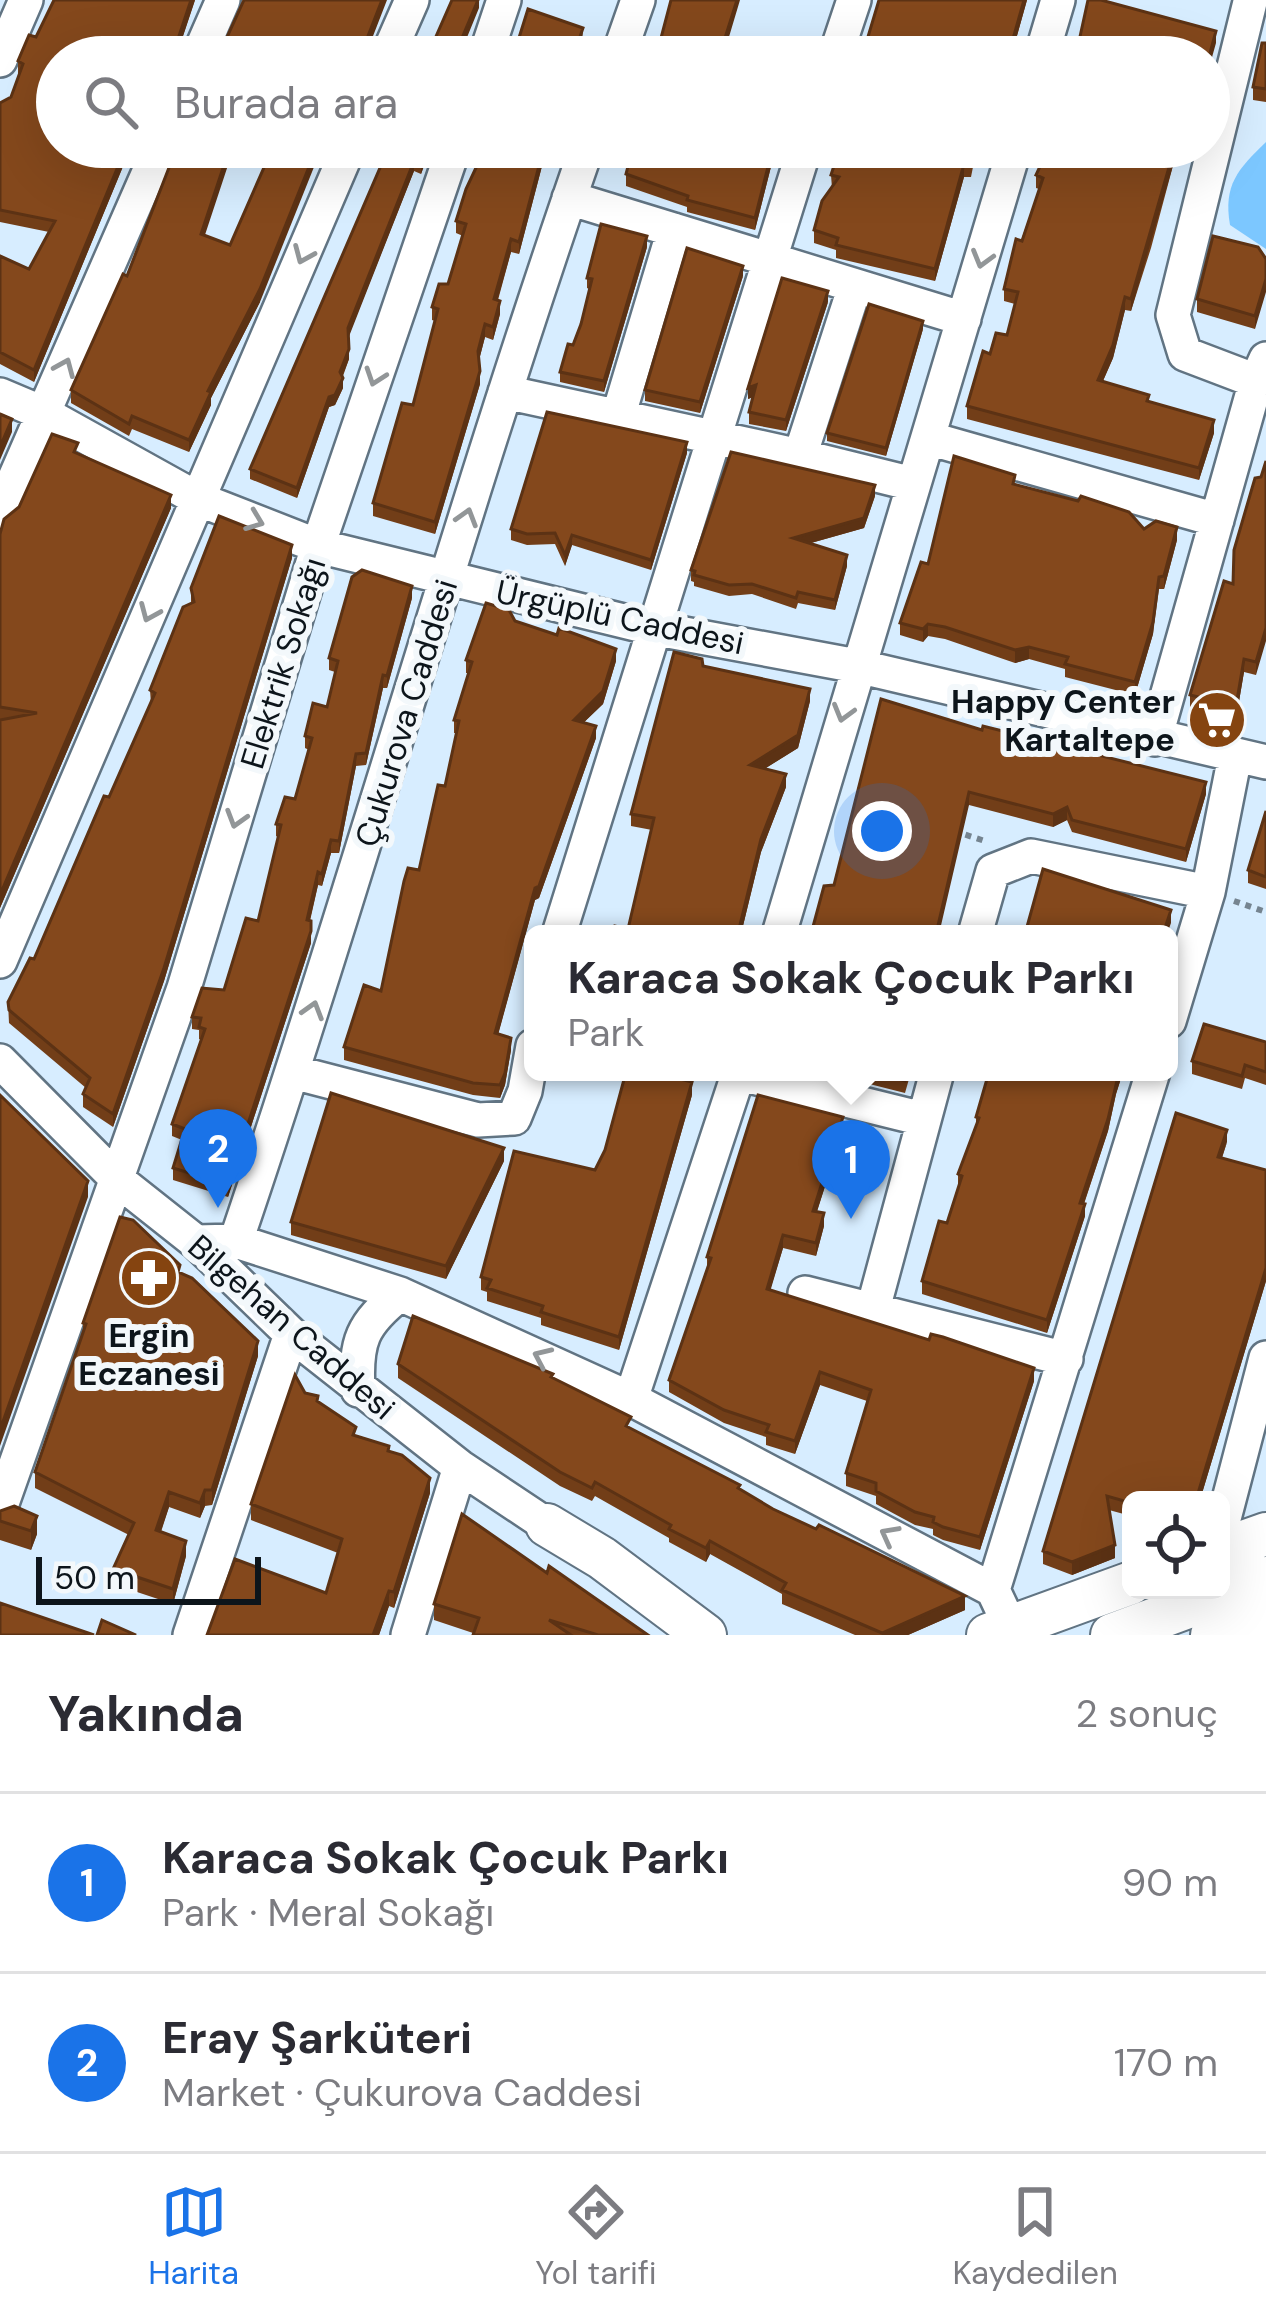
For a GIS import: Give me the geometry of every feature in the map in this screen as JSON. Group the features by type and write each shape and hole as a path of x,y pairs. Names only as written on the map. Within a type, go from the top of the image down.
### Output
{"main road":[{"name":"Bilgehan Caddesi","path":"547,1525 580,1563 671,1635"},
{"name":"Bilgehan Caddesi","path":"547,1525 602,1558 705,1635"},
{"path":"1230,1547 1266,1534"},
{"path":"1112,1635 1266,1578"},
{"path":"997,1617 1122,1585"},
{"path":"1212,1635 1266,1616"}],"street":[{"path":"0,60 26,0"},
{"path":"207,36 223,0"},
{"path":"396,36 412,0"},
{"path":"492,36 505,0"},
{"path":"625,36 638,0"},
{"path":"842,36 854,0"},
{"path":"1047,36 1058,0"},
{"path":"1230,90 1252,3"},
{"path":"0,512 151,168"},
{"path":"0,961 340,168"},
{"name":"Elektrik Sokağı","path":"3,1487 119,1181 184,988 318,546 447,168"},
{"name":"Çukurova Caddesi","path":"236,1240 580,168"},
{"path":"563,925 799,168"},
{"path":"782,925 1009,168"},
{"path":"1155,739 1261,370 1185,354 1173,315 1210,168"},
{"path":"569,198 964,320"},
{"path":"618,416 674,230"},
{"path":"800,456 855,286"},
{"path":"505,392 913,484"},
{"name":"Ürgüplü Caddesi","path":"0,395 45,414 198,499 318,546 652,628 857,666 1251,759"},
{"path":"928,438 1216,520"},
{"path":"1178,991 1251,759"},
{"path":"978,925 993,871 1031,856 1208,892"},
{"name":"Bilgehan Caddesi","path":"0,1060 119,1181 196,1242 291,1334 460,1467 547,1525"},
{"path":"293,1072 478,1120 514,1118 527,1081"},
{"path":"631,1399 734,1081"},
{"path":"773,1081 923,1119"},
{"path":"873,1309 934,1081"},
{"path":"196,1242 236,1240 400,1294 631,1399 997,1617 1066,1359 1150,1081"},
{"path":"805,1293 1066,1359"},
{"path":"358,1390 356,1352 372,1316 400,1294"},
{"path":"190,1635 291,1334"},
{"path":"1230,1497 1264,1370"},
{"path":"408,1635 460,1467"}],"path":[{"path":"947,829 1031,856"}],"shaded area":[{"path":"1266,142 1266,249 1230,225 1228,211 1235,179"}],"building":[{"path":"54,0 191,0 179,36 36,36"},
{"path":"244,0 382,0 368,36 228,36"},
{"path":"452,0 478,0 463,36 436,36"},
{"path":"671,0 737,0 726,36 662,36"},
{"path":"879,0 1024,0 1014,36 868,36"},
{"path":"1088,0 1216,31 1215,36 1080,36"},
{"path":"528,9 583,28 580,36 520,36"},
{"path":"29,35 36,37 36,168 117,168 34,370 0,352 0,256 29,269 55,221 0,210 0,103 11,97"},
{"path":"1262,43 1266,43 1266,89 1253,87"},
{"path":"169,168 223,168 201,234 230,245 264,168 309,168 260,289 208,391 189,440 132,416 129,424 71,390 123,274 127,276"},
{"path":"380,168 411,168 348,328 343,378 335,395 329,397 297,488 250,469"},
{"path":"476,168 538,168 519,242 511,239 494,299 500,301 493,327 485,324 478,351 480,371 435,522 373,503 402,403 413,405 438,309 432,307 439,284 448,284 466,224 456,221"},
{"path":"628,168 768,168 755,218 687,200 688,196 626,174"},
{"path":"833,168 963,168 935,269 836,245 838,238 814,230 822,201 839,177 831,175"},
{"path":"1039,168 1169,168 1131,299 1125,297 1098,380 1149,395 1147,401 1214,420 1199,468 967,406 983,351 990,354 996,333 1007,335 1018,292 1004,289 1016,239 1022,241 1043,178 1036,175"},
{"path":"601,224 647,236 604,381 560,372 568,344 573,345 581,324"},
{"path":"1213,236 1258,247 1266,259 1266,279 1255,316 1197,299"},
{"path":"687,248 743,266 700,402 645,390"},
{"path":"782,278 828,291 786,420 749,412 756,385 748,388"},
{"path":"869,304 923,321 886,448 827,433"},
{"path":"547,412 687,442 651,560 572,535 565,555 555,533 511,529"},
{"path":"0,414 12,419 0,447"},
{"path":"52,434 78,443 74,452 171,495 0,895 0,720 37,713 0,707 0,534 4,519 19,507"},
{"path":"731,452 875,485 864,518 793,538 847,555 835,600 798,592 796,598 752,584 729,585 694,575 691,570"},
{"path":"954,456 1015,475 1013,484 1078,501 1081,496 1129,512 1144,529 1156,521 1177,527 1164,576 1159,577 1153,622 1135,682 1065,664 1068,657 1029,647 1015,650 945,627 928,624 923,629 900,623 921,562 928,564"},
{"path":"1266,461 1266,628 1256,662 1244,659 1236,706 1190,695 1224,581 1233,584 1234,550 1255,478 1261,477"},
{"path":"219,516 292,545 164,968 113,1114 83,1094 90,1078 9,1010 8,1002 30,958 34,959 104,796 109,797 155,693 150,690 183,607 194,602 191,588"},
{"path":"362,570 412,586 387,676 383,675 366,753 356,754 339,841 331,840 322,874 318,872 307,920 311,931 228,1185 173,1168 185,1129 172,1124 205,1029 199,1027 201,1018 192,1017 202,988 224,990 246,918 258,921 281,825 276,824 285,797 295,799 312,738 305,736 313,703 327,707 338,661 329,658 352,577"},
{"path":"486,603 509,610 515,621 557,635 559,628 616,649 603,691 574,720 596,726 535,888 495,1033 511,1038 500,1085 473,1083 344,1047 364,985 381,991 408,868 419,870 438,785 445,786 459,721 454,720 472,662 466,660"},
{"path":"674,652 702,659 703,666 810,689 798,735 750,765 786,774 761,839 740,925 629,925 654,818 631,814"},
{"path":"881,699 982,730 983,726 1038,740 1048,755 1062,746 1206,782 1186,849 1072,820 1067,807 1053,814 969,792 938,925 813,925 824,886 834,885"},
{"path":"1266,811 1266,877 1248,870"},
{"path":"1043,869 1171,910 1166,925 1027,925"},
{"path":"1204,1024 1266,1042 1266,1072 1245,1065 1242,1076 1192,1061"},
{"path":"624,1081 692,1082 619,1337 541,1312 543,1306 487,1288 491,1280 481,1277 514,1151 595,1170"},
{"path":"986,1081 1117,1081 1080,1203 1085,1204 1047,1320 922,1281 939,1221 947,1223"},
{"path":"331,1093 504,1148 446,1266 291,1222"},
{"path":"0,1095 88,1181 0,1430"},
{"path":"758,1095 843,1117 813,1211 824,1213 816,1243 783,1235 767,1289 929,1340 931,1334 943,1337 1034,1368 980,1537 943,1527 933,1522 934,1517 876,1491 876,1483 846,1473 871,1390 820,1372 795,1441 766,1432 769,1425 724,1410 669,1380 711,1258 707,1257"},
{"path":"1176,1113 1227,1130 1218,1157 1266,1170 1266,1268 1199,1491 1122,1491 1122,1500 1107,1496 1115,1545 1072,1562 1043,1551"},
{"path":"120,1217 133,1220 180,1265 178,1272 192,1278 258,1341 212,1490 205,1490 200,1503 169,1492 156,1530 186,1541 173,1589 113,1569 134,1523 35,1472"},
{"path":"413,1316 553,1374 551,1377 631,1417 626,1426 740,1485 738,1488 773,1509 816,1529 819,1525 965,1596 882,1633 782,1590 786,1583 710,1541 706,1548 595,1482 592,1488 560,1472 398,1364"},
{"path":"295,1375 305,1393 318,1396 317,1401 356,1427 353,1435 389,1446 388,1451 402,1455 430,1478 394,1592 389,1591 373,1635 207,1635 235,1559 326,1593 342,1539 251,1504"},
{"path":"14,1506 37,1516 31,1531 0,1521 0,1511"},
{"path":"462,1514 547,1573 549,1566 648,1635 598,1635 549,1620 571,1635 473,1635 479,1618 434,1604"},
{"path":"0,1603 94,1635 0,1635"},
{"path":"102,1620 136,1635 97,1635"}],"place":[{"name":"Happy Center Kartaltepe","path":"1217,720"},
{"name":"Eray Şarküteri","path":"218,1208"},
{"name":"Karaca Sokak Çocuk Parkı","path":"851,1219"},
{"name":"Ergin Eczanesi","path":"149,1278"}]}
